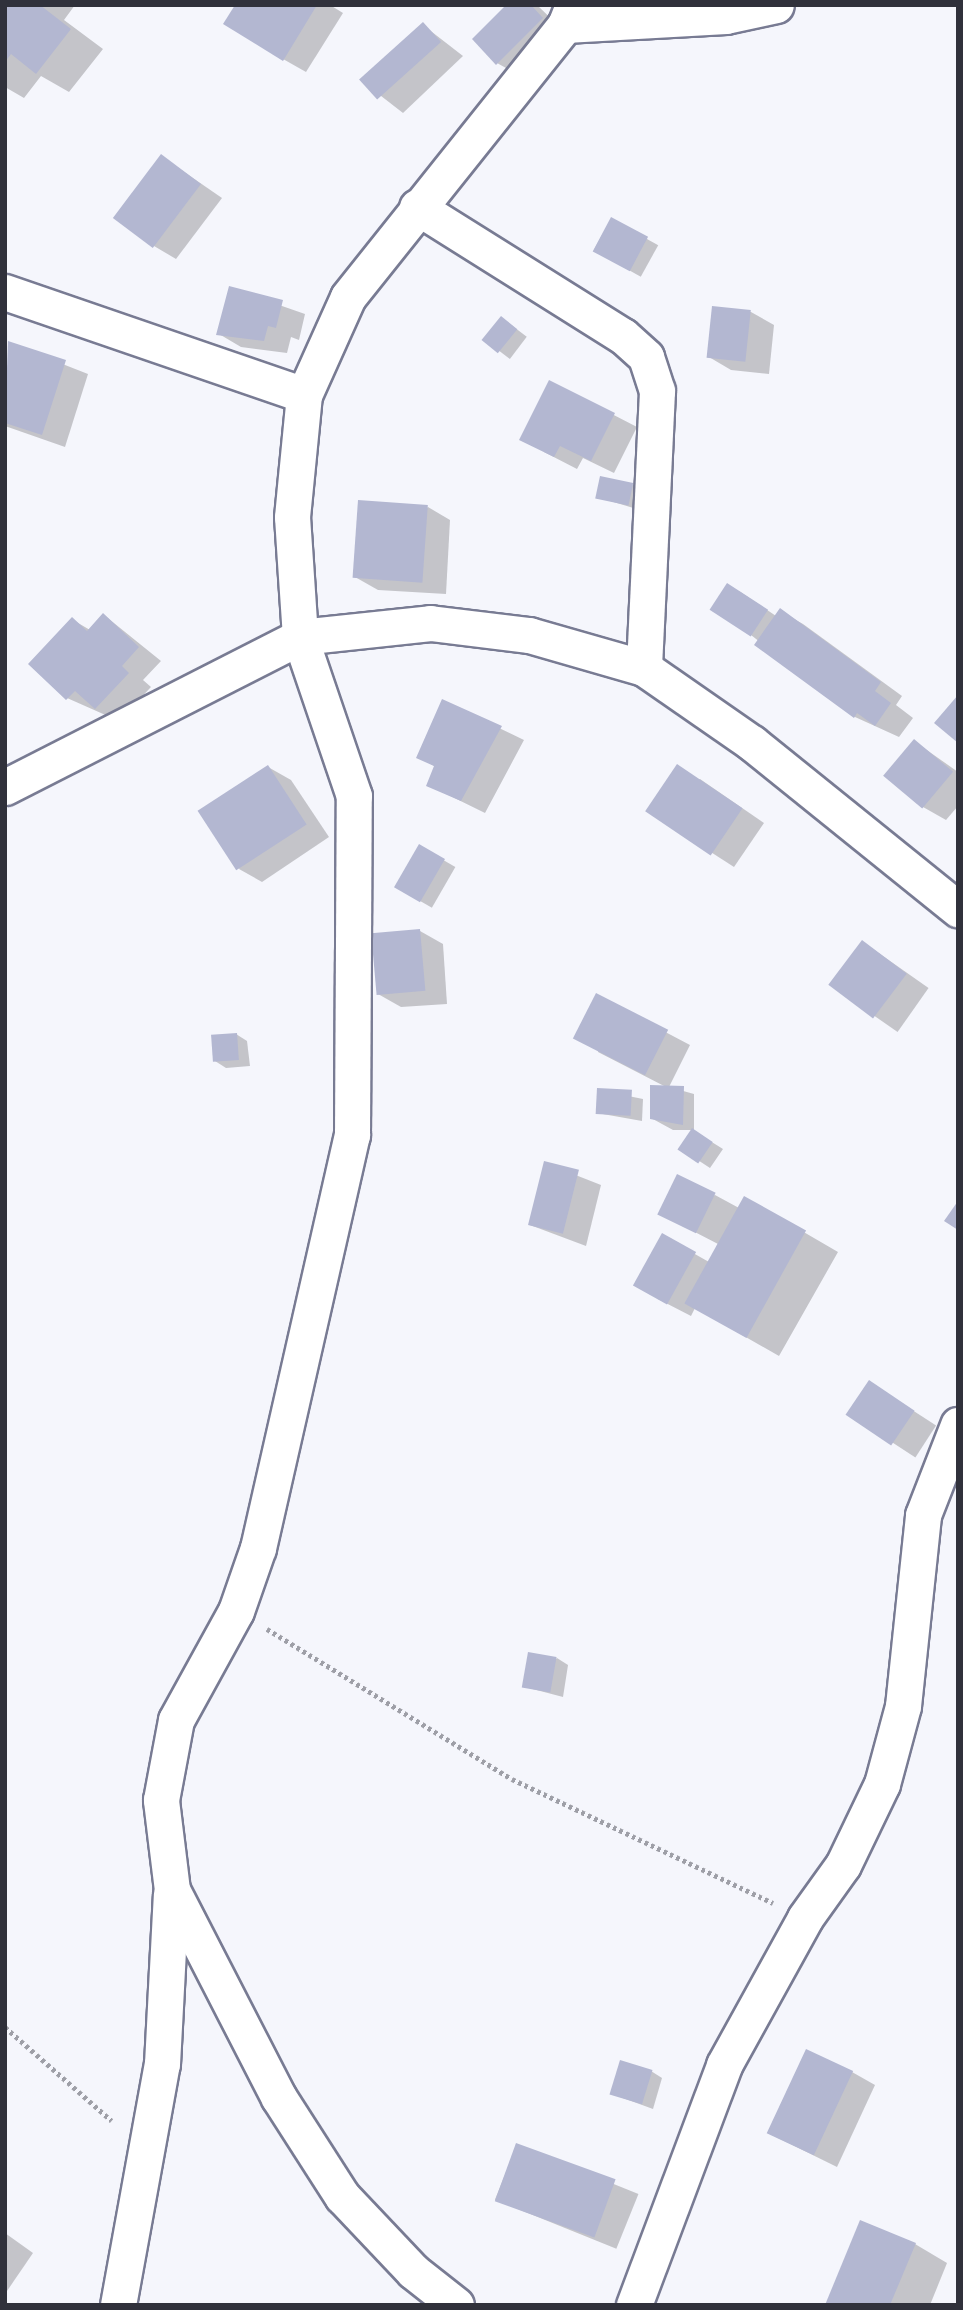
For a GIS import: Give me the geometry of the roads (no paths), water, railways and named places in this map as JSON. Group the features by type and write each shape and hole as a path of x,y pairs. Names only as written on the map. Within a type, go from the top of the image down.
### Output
{"street":[{"path":"118,2305 151,2153 172,1891 161,1800 176,1720 236,1611 278,1468 352,1135 354,796 300,637 292,517 304,395 348,297 569,15 726,16 776,5"},
{"path":"417,207 623,336 646,357 657,391 644,668"},
{"path":"5,292 304,395"},
{"path":"5,787 300,637 430,622 529,635 644,668 752,743 958,909"},
{"path":"634,2305 724,2065 805,1918 844,1864 882,1784 903,1706 923,1515 958,1424"},
{"path":"172,1891 279,2098 342,2196 413,2270 456,2305"}]}
